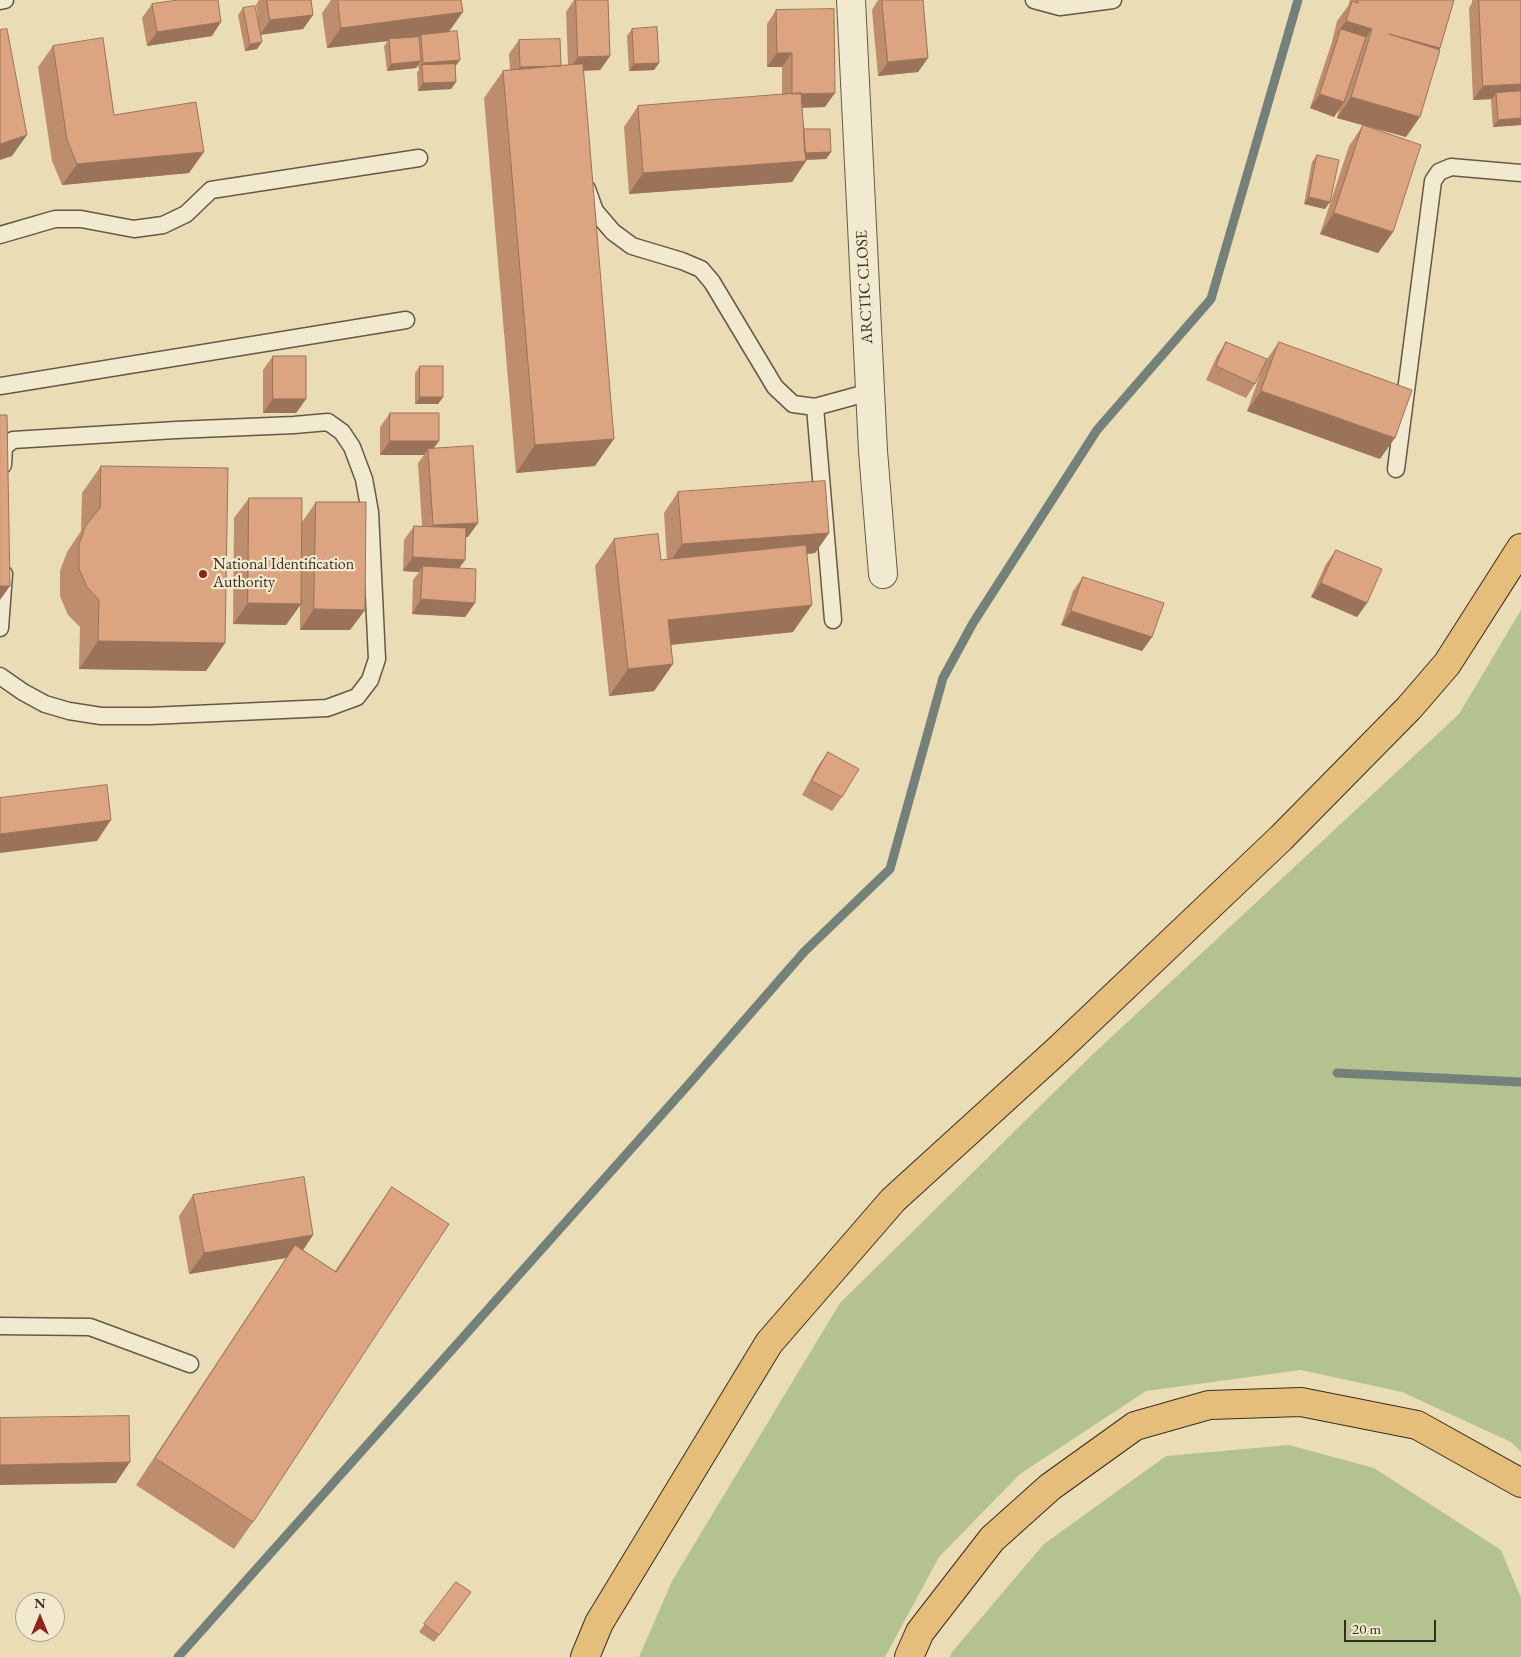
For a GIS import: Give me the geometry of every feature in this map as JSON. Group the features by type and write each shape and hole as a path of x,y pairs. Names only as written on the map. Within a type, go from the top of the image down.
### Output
{"highway":[{"path":"585,1657 599,1623 769,1343 893,1200 1060,1048 1267,851 1409,708 1447,664 1521,548"},
{"path":"909,1657 920,1632 992,1539 1050,1487 1135,1426 1209,1405 1301,1402 1416,1425 1521,1484"}],"street":[{"name":"ARCTIC CLOSE","path":"851,0 873,451 883,574"}],"lane":[{"path":"0,1 5,0"},
{"path":"1034,0 1060,7 1113,0"},
{"path":"0,235 55,219 81,219 134,229 163,224 186,214 211,190 419,158"},
{"path":"1396,470 1433,181 1439,172 1451,167 1521,173"},
{"path":"584,174 585,183 595,211 613,232 632,246 682,261 701,269 712,282 775,388 793,404 814,407 870,392"},
{"path":"0,386 406,320"},
{"path":"814,407 833,620"},
{"path":"0,676 45,704 69,711 101,716 150,716 327,708 357,697 370,680 377,659 370,512 365,487 352,446 342,432 328,422 12,440 4,446 3,480"},
{"path":"0,628 4,560"},
{"path":"0,1326 90,1327 190,1364"}],"green space":[{"path":"1521,610 1521,1452 1511,1442 1402,1392 1301,1370 1146,1391 1020,1474 939,1557 885,1657 639,1657 672,1581 840,1303 1092,1055 1459,714"},
{"path":"1289,1445 1374,1468 1501,1550 1521,1598 1521,1657 950,1657 952,1652 1044,1544 1166,1456"}],"building":[{"path":"178,0 218,0 221,22 157,32 152,4"},
{"path":"267,0 311,0 313,15 270,20"},
{"path":"338,0 461,0 463,12 341,28"},
{"path":"576,0 608,0 610,56 578,57"},
{"path":"882,0 923,0 928,58 888,62"},
{"path":"1358,0 1454,0 1440,48 1389,34 1440,50 1420,117 1351,97 1372,29 1346,21 1352,1 1358,3"},
{"path":"1479,0 1521,0 1521,84 1483,86"},
{"path":"255,6 262,42 250,44 243,8"},
{"path":"834,9 835,93 792,94 792,53 777,53 776,10"},
{"path":"657,27 659,63 634,64 632,29"},
{"path":"7,29 27,135 0,144 0,30"},
{"path":"1341,29 1366,37 1344,102 1320,94"},
{"path":"457,31 460,60 423,63 421,35"},
{"path":"419,37 421,61 391,64 389,39"},
{"path":"103,38 114,115 196,102 204,152 77,164 67,140 53,46"},
{"path":"560,39 561,66 520,67 519,40"},
{"path":"455,64 456,82 423,83 422,65"},
{"path":"583,64 614,439 535,445 503,71"},
{"path":"1521,91 1521,118 1498,120 1496,93"},
{"path":"801,93 806,161 643,173 638,106"},
{"path":"1363,125 1421,145 1393,232 1334,213"},
{"path":"804,129 830,129 831,152 805,153"},
{"path":"1317,155 1339,160 1330,202 1309,197"},
{"path":"1226,342 1267,359 1255,384 1216,366"},
{"path":"1279,342 1412,390 1395,438 1261,391"},
{"path":"273,356 306,356 306,399 273,399"},
{"path":"420,366 443,366 443,397 420,397"},
{"path":"390,413 439,413 439,441 390,441"},
{"path":"0,415 7,415 10,586 0,586"},
{"path":"473,446 478,523 433,525 428,449"},
{"name":"National Identification Authority","path":"101,466 228,468 225,643 98,641 99,600 87,587 79,569 79,544 86,525 100,508"},
{"path":"825,481 829,533 682,544 678,492"},
{"path":"249,498 302,498 301,604 248,603"},
{"path":"316,502 366,502 365,610 314,609"},
{"path":"414,526 466,528 465,560 413,557"},
{"path":"658,534 661,560 806,545 812,605 668,620 673,664 628,669 614,539"},
{"path":"1336,550 1382,569 1367,603 1321,583"},
{"path":"423,566 476,569 475,603 421,599"},
{"path":"1083,577 1164,603 1152,637 1071,611"},
{"path":"828,752 859,769 842,797 812,781"},
{"path":"107,785 111,820 0,834 0,798"},
{"path":"304,1177 313,1235 204,1253 193,1195"},
{"path":"392,1187 449,1224 253,1522 155,1458 295,1245 336,1272"},
{"path":"129,1416 130,1462 0,1465 0,1418"},
{"path":"456,1582 471,1592 439,1635 424,1624"}],"waterway":[{"path":"178,1657 688,1085 804,952 890,869 943,678 973,623 1097,430 1211,299 1298,0"},
{"path":"1337,1073 1521,1082"}],"place":[{"name":"National Identification Authority","path":"203,574"}]}
